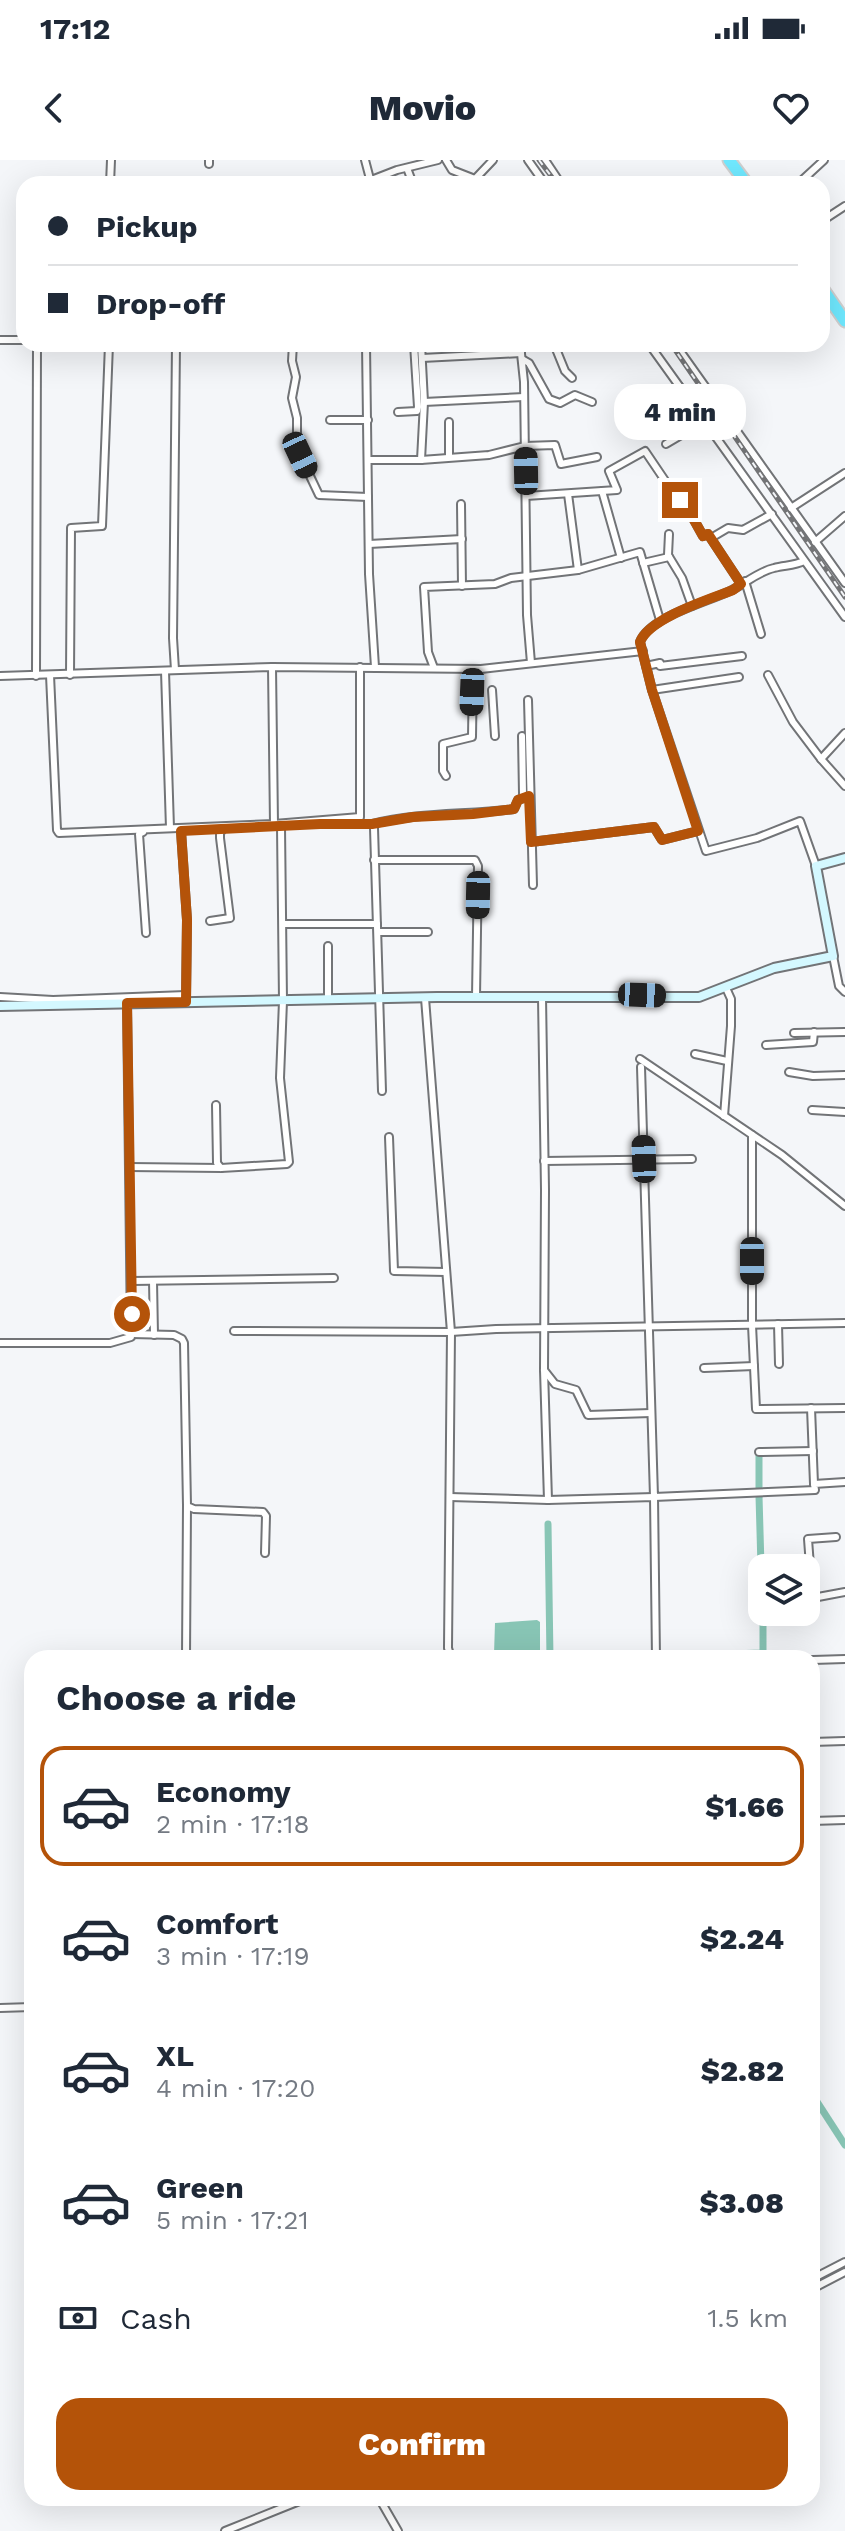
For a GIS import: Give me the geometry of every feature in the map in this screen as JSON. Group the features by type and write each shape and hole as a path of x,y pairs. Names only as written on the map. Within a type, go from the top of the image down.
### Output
{"highway":[{"path":"830,299 845,321"}],"street":[{"path":"380,176 438,160"},
{"path":"446,160 452,170 465,176"},
{"path":"480,176 493,160"},
{"path":"807,176 824,160"},
{"path":"407,168 410,176"},
{"path":"36,676 37,352"},
{"path":"70,675 71,528 102,526 109,352"},
{"path":"175,670 176,352"},
{"path":"293,352 296,377 292,398 297,418 297,440 300,455 319,495 368,497"},
{"path":"366,352 369,544 375,667"},
{"path":"398,412 417,411 415,352"},
{"path":"421,460 424,402 422,352"},
{"path":"521,352 531,663"},
{"path":"557,352 565,371 572,378"},
{"path":"655,352 845,617"},
{"path":"681,352 845,583"},
{"path":"422,358 521,356 529,363 549,399 560,403 575,395 592,402"},
{"path":"630,409 679,386"},
{"path":"424,402 524,397"},
{"path":"330,420 368,420"},
{"path":"666,444 705,421"},
{"path":"449,422 449,457"},
{"path":"368,460 489,455 525,446 555,445 561,464 597,457"},
{"path":"526,496 617,490 609,471 645,451 684,502 703,536 708,534 743,582 761,634"},
{"path":"791,508 845,473"},
{"path":"602,491 621,558"},
{"path":"568,494 578,570"},
{"path":"461,504 462,586"},
{"path":"711,538 728,528 743,530 772,514"},
{"path":"815,542 845,516"},
{"path":"669,534 669,557 682,578 692,606"},
{"path":"369,544 462,539"},
{"path":"434,668 428,652 424,587 495,584 527,576 578,570 640,552 660,620"},
{"path":"643,563 669,557"},
{"path":"804,561 773,568 733,590 660,620 643,635 640,642 652,690 706,851 757,838 800,821 816,866 839,986 845,992"},
{"path":"0,676 272,667 473,669 643,651"},
{"path":"646,666 742,656"},
{"path":"129,1167 221,1168 289,1162 280,1078 283,924 272,667"},
{"path":"146,933 140,832 223,829 360,817 360,667"},
{"path":"446,776 443,771 443,744 472,737 473,669"},
{"path":"165,671 170,828"},
{"path":"50,675 57,832 372,824 413,817 514,809 518,800 532,792 528,700"},
{"path":"768,675 793,722 845,786"},
{"path":"652,690 739,677"},
{"path":"492,690 495,736"},
{"path":"821,759 845,733"},
{"path":"522,736 523,794 528,797"},
{"path":"528,797 533,885"},
{"path":"372,824 382,1091"},
{"path":"531,842 654,827 662,840 698,831"},
{"path":"210,921 230,918 220,838 223,829"},
{"path":"181,831 187,920 186,998"},
{"path":"816,866 845,858"},
{"path":"374,860 475,860 478,866 476,997"},
{"path":"283,924 428,932"},
{"path":"328,946 328,1000"},
{"path":"0,997 283,1001 699,997 774,968 833,956"},
{"path":"724,1116 731,1026 731,999 726,988"},
{"path":"542,997 544,1370 548,1500"},
{"path":"0,1006 127,1003 186,998"},
{"path":"425,998 451,1332 449,1650"},
{"path":"0,1343 110,1343 128,1340 132,1334 127,1003"},
{"path":"766,1045 813,1042 814,1032"},
{"path":"794,1033 845,1032"},
{"path":"695,1054 727,1061"},
{"path":"656,1650 640,1063 782,1155 845,1206"},
{"path":"789,1072 813,1076 845,1075"},
{"path":"216,1105 217,1163 221,1168"},
{"path":"812,1110 845,1112"},
{"path":"752,1135 752,1325 756,1409 845,1408"},
{"path":"389,1137 394,1271 446,1272"},
{"path":"544,1161 692,1159"},
{"path":"132,1281 334,1278"},
{"path":"153,1281 154,1335"},
{"path":"234,1331 451,1332 845,1323"},
{"path":"778,1324 779,1364"},
{"path":"132,1334 178,1336 185,1347 186,1650"},
{"path":"704,1368 754,1366"},
{"path":"544,1370 555,1384 576,1390 588,1415 651,1413"},
{"path":"450,1497 548,1500 815,1490 811,1408"},
{"path":"759,1452 813,1451"},
{"path":"814,1484 845,1482"},
{"path":"187,1506 194,1509 258,1509 263,1512 266,1516 265,1553"},
{"path":"836,1537 808,1539 812,1593 818,1597 845,1592"},
{"path":"820,1660 845,1659"},
{"path":"820,1742 845,1741"},
{"path":"820,1821 845,1820"},
{"path":"0,2008 24,2007"},
{"path":"820,2275 845,2262"},
{"path":"820,2285 845,2272"},
{"path":"225,2531 287,2506"},
{"path":"384,2506 398,2531"}],"shaded area":[{"path":"537,1620 540,1622 540,1650 494,1650 495,1623"}],"waterway":[{"path":"759,1456 759,1489"},
{"path":"759,1496 761,1554"},
{"path":"548,1524 550,1650"},
{"path":"763,1626 763,1650"},
{"path":"820,2106 845,2145"}],"railway":[{"path":"539,160 551,176"},
{"path":"677,352 845,597"}],"route":[{"path":"132,1314 127,1003 186,1002 187,920 181,831 372,824 413,817 473,814 514,809 518,800 529,796 531,842 654,827 662,840 698,831 652,690 640,642 643,635 660,620 741,584 724,556 708,534 703,536 680,500"}]}
